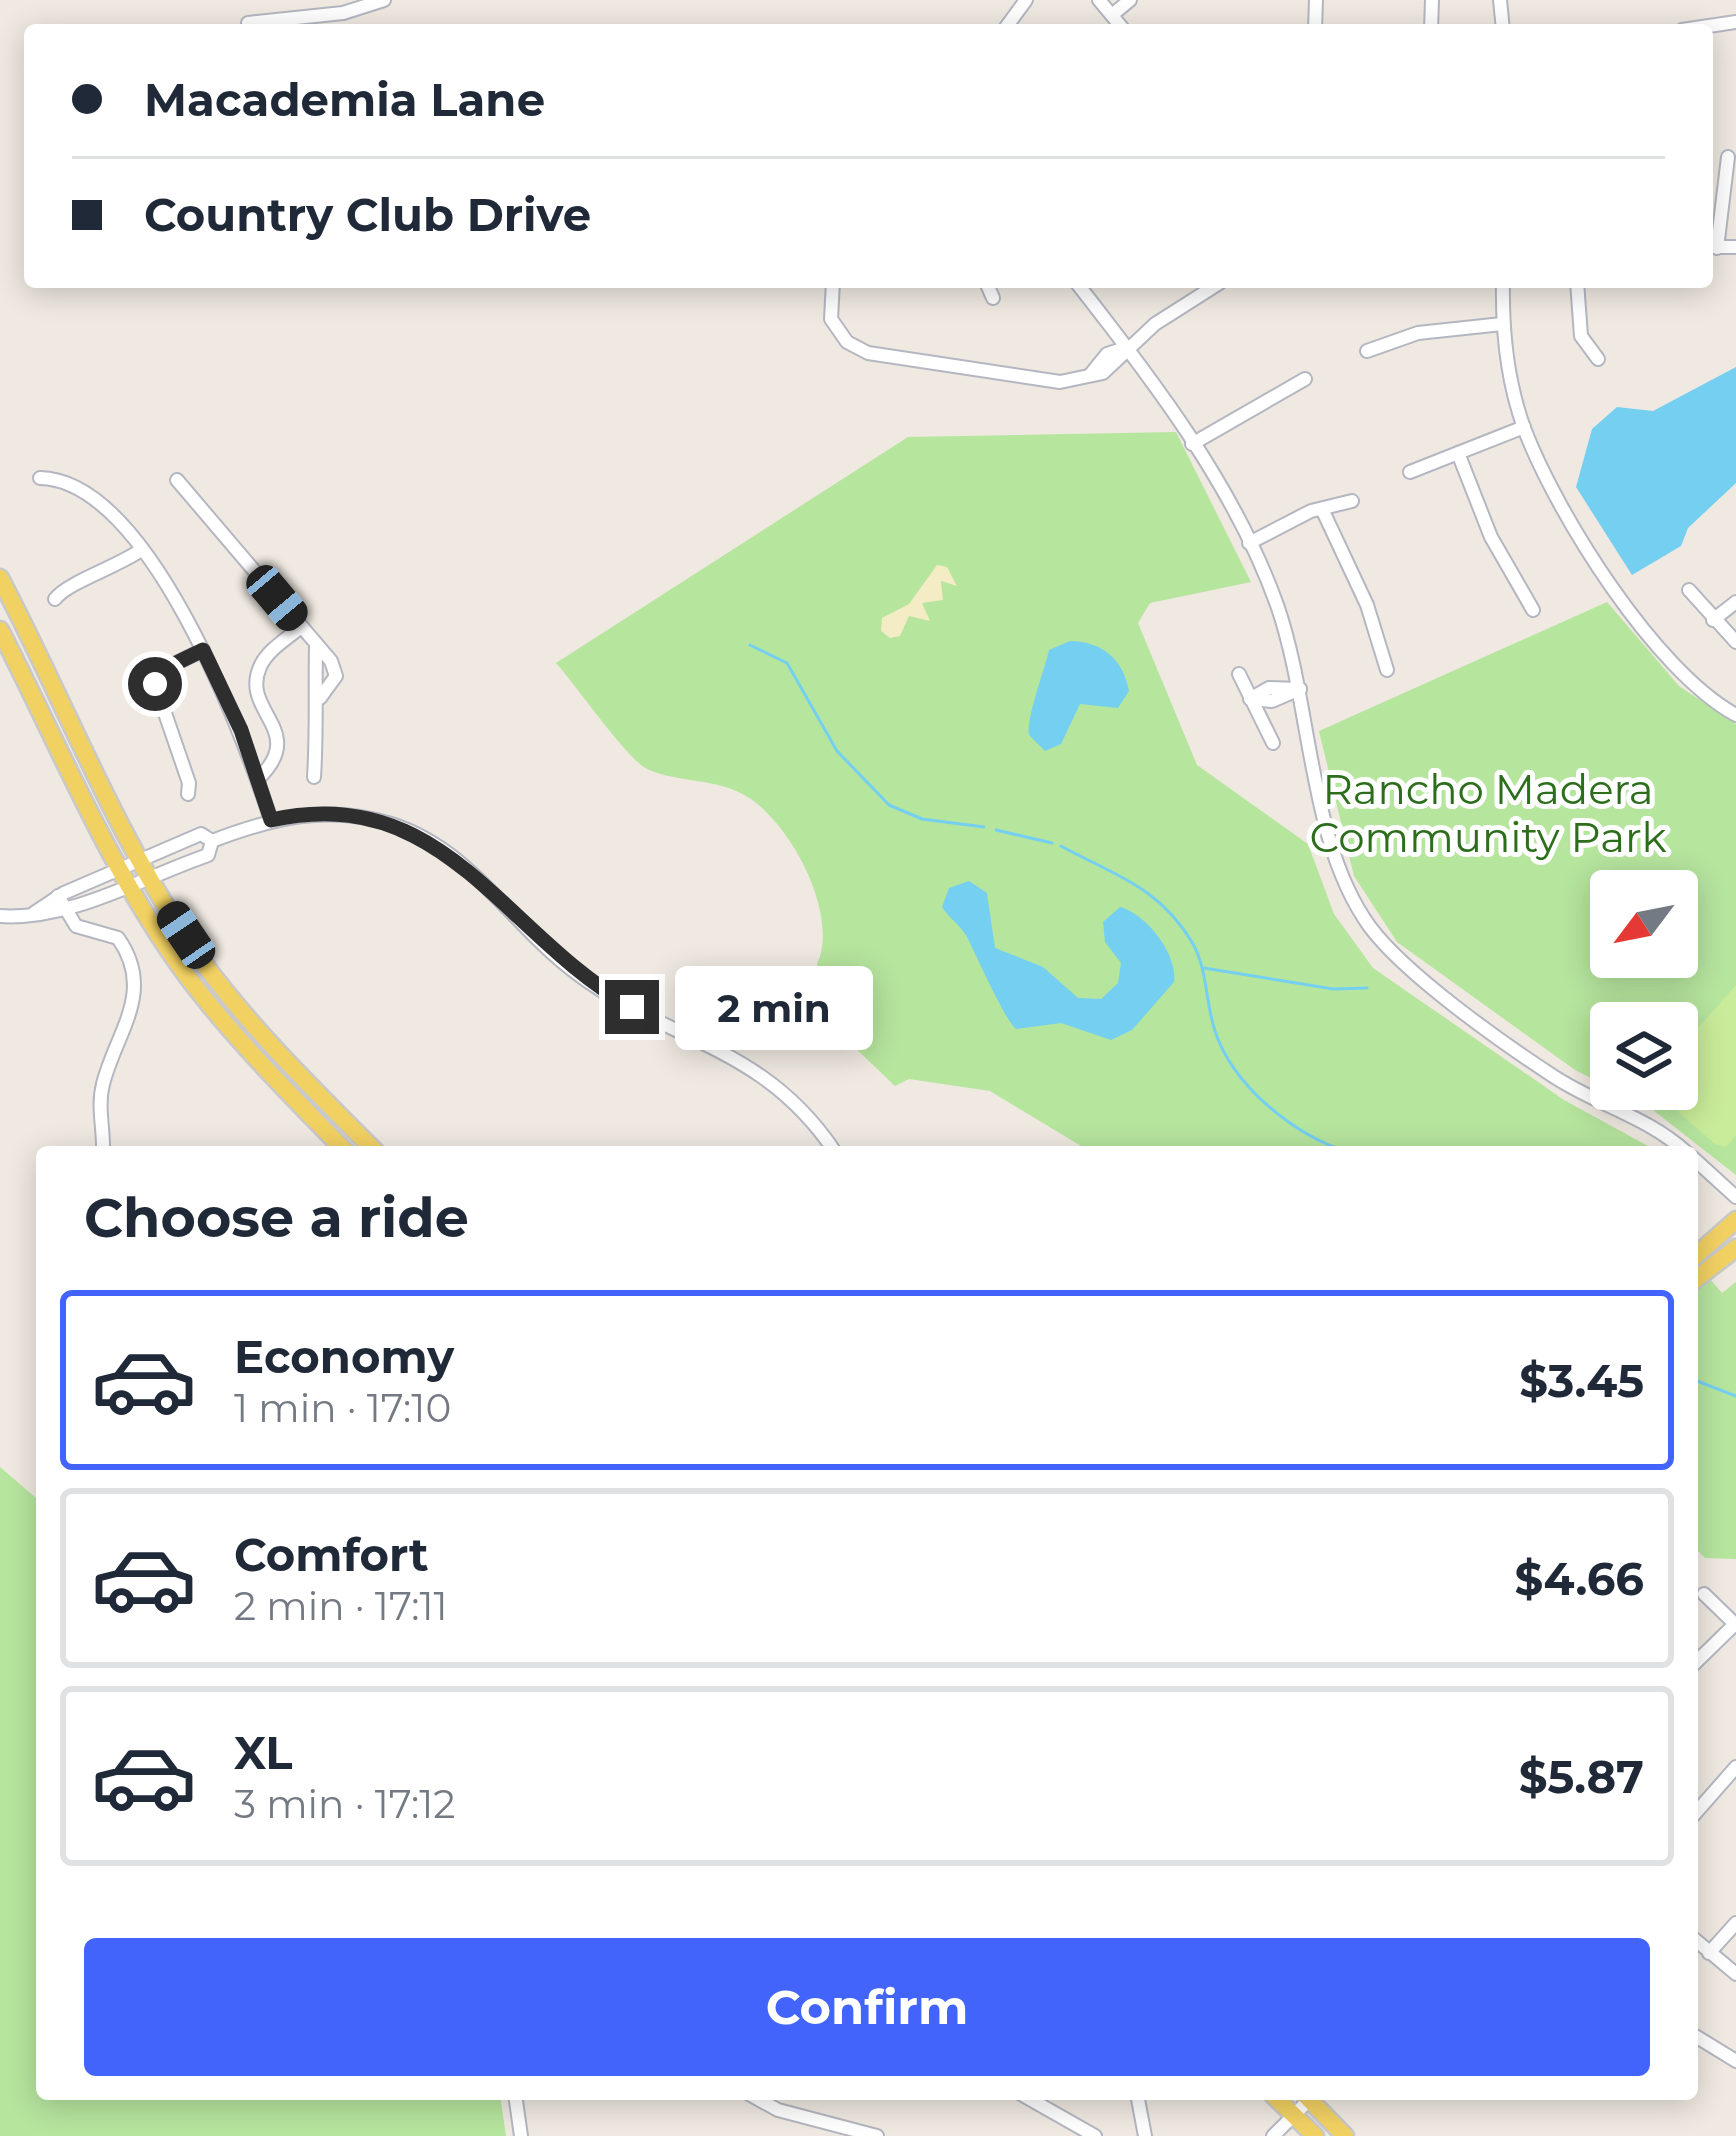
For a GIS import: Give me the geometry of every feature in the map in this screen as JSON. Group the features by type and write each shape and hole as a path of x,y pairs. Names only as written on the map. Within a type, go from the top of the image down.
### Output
{"main road":[{"path":"0,578 145,867 203,962 370,1146"},
{"path":"1,634 125,874 186,974 224,1022 340,1146"},
{"path":"1698,1254 1736,1220"},
{"path":"1698,1277 1736,1248"},
{"path":"1279,2100 1315,2136"},
{"path":"1309,2100 1345,2136"}],"street":[{"path":"248,23 343,13 384,0"},
{"path":"1099,0 1119,24"},
{"path":"1112,15 1130,0"},
{"path":"1713,242 1728,157"},
{"path":"832,288 829,309 835,327 847,342 868,353 1060,382 1090,374 1106,354 1127,348 1212,288"},
{"path":"989,288 993,298"},
{"path":"1081,288 1192,444 1249,543 1278,608 1337,861 1357,907 1381,941 1554,1076 1634,1114 1677,1146"},
{"path":"1502,288 1502,324 1524,428 1554,488 1655,650 1699,692 1736,715"},
{"path":"1577,288 1581,336 1598,359"},
{"path":"1367,351 1418,333 1502,324"},
{"path":"1192,444 1305,380"},
{"path":"1411,472 1524,428"},
{"path":"1458,453 1491,538 1533,610"},
{"path":"40,478 60,478 95,499 175,597 203,650 271,820"},
{"path":"178,480 336,672 320,698"},
{"path":"1249,543 1322,509 1352,501"},
{"path":"1322,509 1367,604 1387,670"},
{"path":"55,599 62,590 101,576 140,550"},
{"path":"1689,590 1736,642"},
{"path":"1713,620 1736,602"},
{"path":"258,779 274,761 278,746 276,727 259,698 258,672 270,653 301,627"},
{"path":"314,777 320,698 311,673 316,646"},
{"path":"188,794 189,783 155,684 164,669 203,650"},
{"path":"1239,674 1273,743"},
{"path":"1250,699 1269,688 1300,689"},
{"path":"212,841 271,820 313,814 367,818 442,848 595,986 723,1049 773,1082 830,1146"},
{"path":"145,867 201,834 212,841"},
{"path":"0,916 34,913 145,867 208,854 212,841"},
{"path":"62,903 80,928 114,934 133,974 130,1022 101,1093 103,1146"},
{"path":"1698,1163 1736,1197"},
{"path":"1698,1660 1735,1624 1704,1594"},
{"path":"1698,1810 1736,1767"},
{"path":"1709,1953 1736,1923"},
{"path":"1698,1942 1736,1974"},
{"path":"1698,2038 1736,2061"},
{"path":"515,2100 521,2136"},
{"path":"759,2100 778,2110 877,2136"},
{"path":"1032,2100 1095,2136"},
{"path":"1138,2100 1145,2136"},
{"path":"1273,2136 1304,2100"}],"green space":[{"path":"1176,432 1251,582 1150,603 1138,623 1197,765 1308,844 1334,914 1373,968 1564,1100 1648,1146 1081,1146 990,1091 909,1079 895,1086 850,1043 817,964 822,921 817,897 779,826 735,790 647,769 556,663 908,437"},
{"name":"Rancho Madera Community Park","path":"1607,602 1679,686 1736,724 1736,1175 1653,1110 1698,1110 1698,1002 1590,1002 1590,1078 1397,942 1354,876 1319,731"},
{"path":"1736,985 1736,1135 1726,1147 1715,1144 1676,1110 1698,1110 1698,1028"},
{"path":"1698,1265 1722,1293 1736,1282 1736,1559 1705,1558 1698,1551"},
{"path":"0,1467 36,1498 36,2100 501,2100 506,2136 0,2136"}],"sand":[{"path":"937,565 947,567 957,586 941,581 943,600 922,603 930,621 909,616 900,636 890,638 881,631 882,618 909,604"}],"water":[{"path":"1736,367 1736,483 1688,528 1681,546 1632,575 1576,487 1592,429 1617,407 1653,411"},
{"path":"1070,641 1110,654 1129,691 1118,708 1080,704 1061,744 1045,751 1029,735 1033,706 1049,650"},
{"path":"969,881 987,893 995,948 1043,967 1078,998 1101,999 1118,983 1121,963 1105,942 1103,922 1120,907 1140,918 1166,948 1174,982 1132,1030 1111,1040 1061,1023 1016,1029 967,937 942,907 949,888"}],"waterway":[{"path":"750,645 787,663 837,751 889,805 922,819 984,827"},
{"path":"996,830 1052,843"},
{"path":"1061,846 1134,884 1165,907 1197,953 1215,1031 1236,1071 1286,1120 1332,1146"},
{"path":"1204,968 1333,989 1367,988"},
{"path":"1698,1381 1736,1396"}],"route":[{"path":"155,684 164,669 203,650 241,730 271,820 338,814 419,835 461,862 572,970 632,1007"}]}
